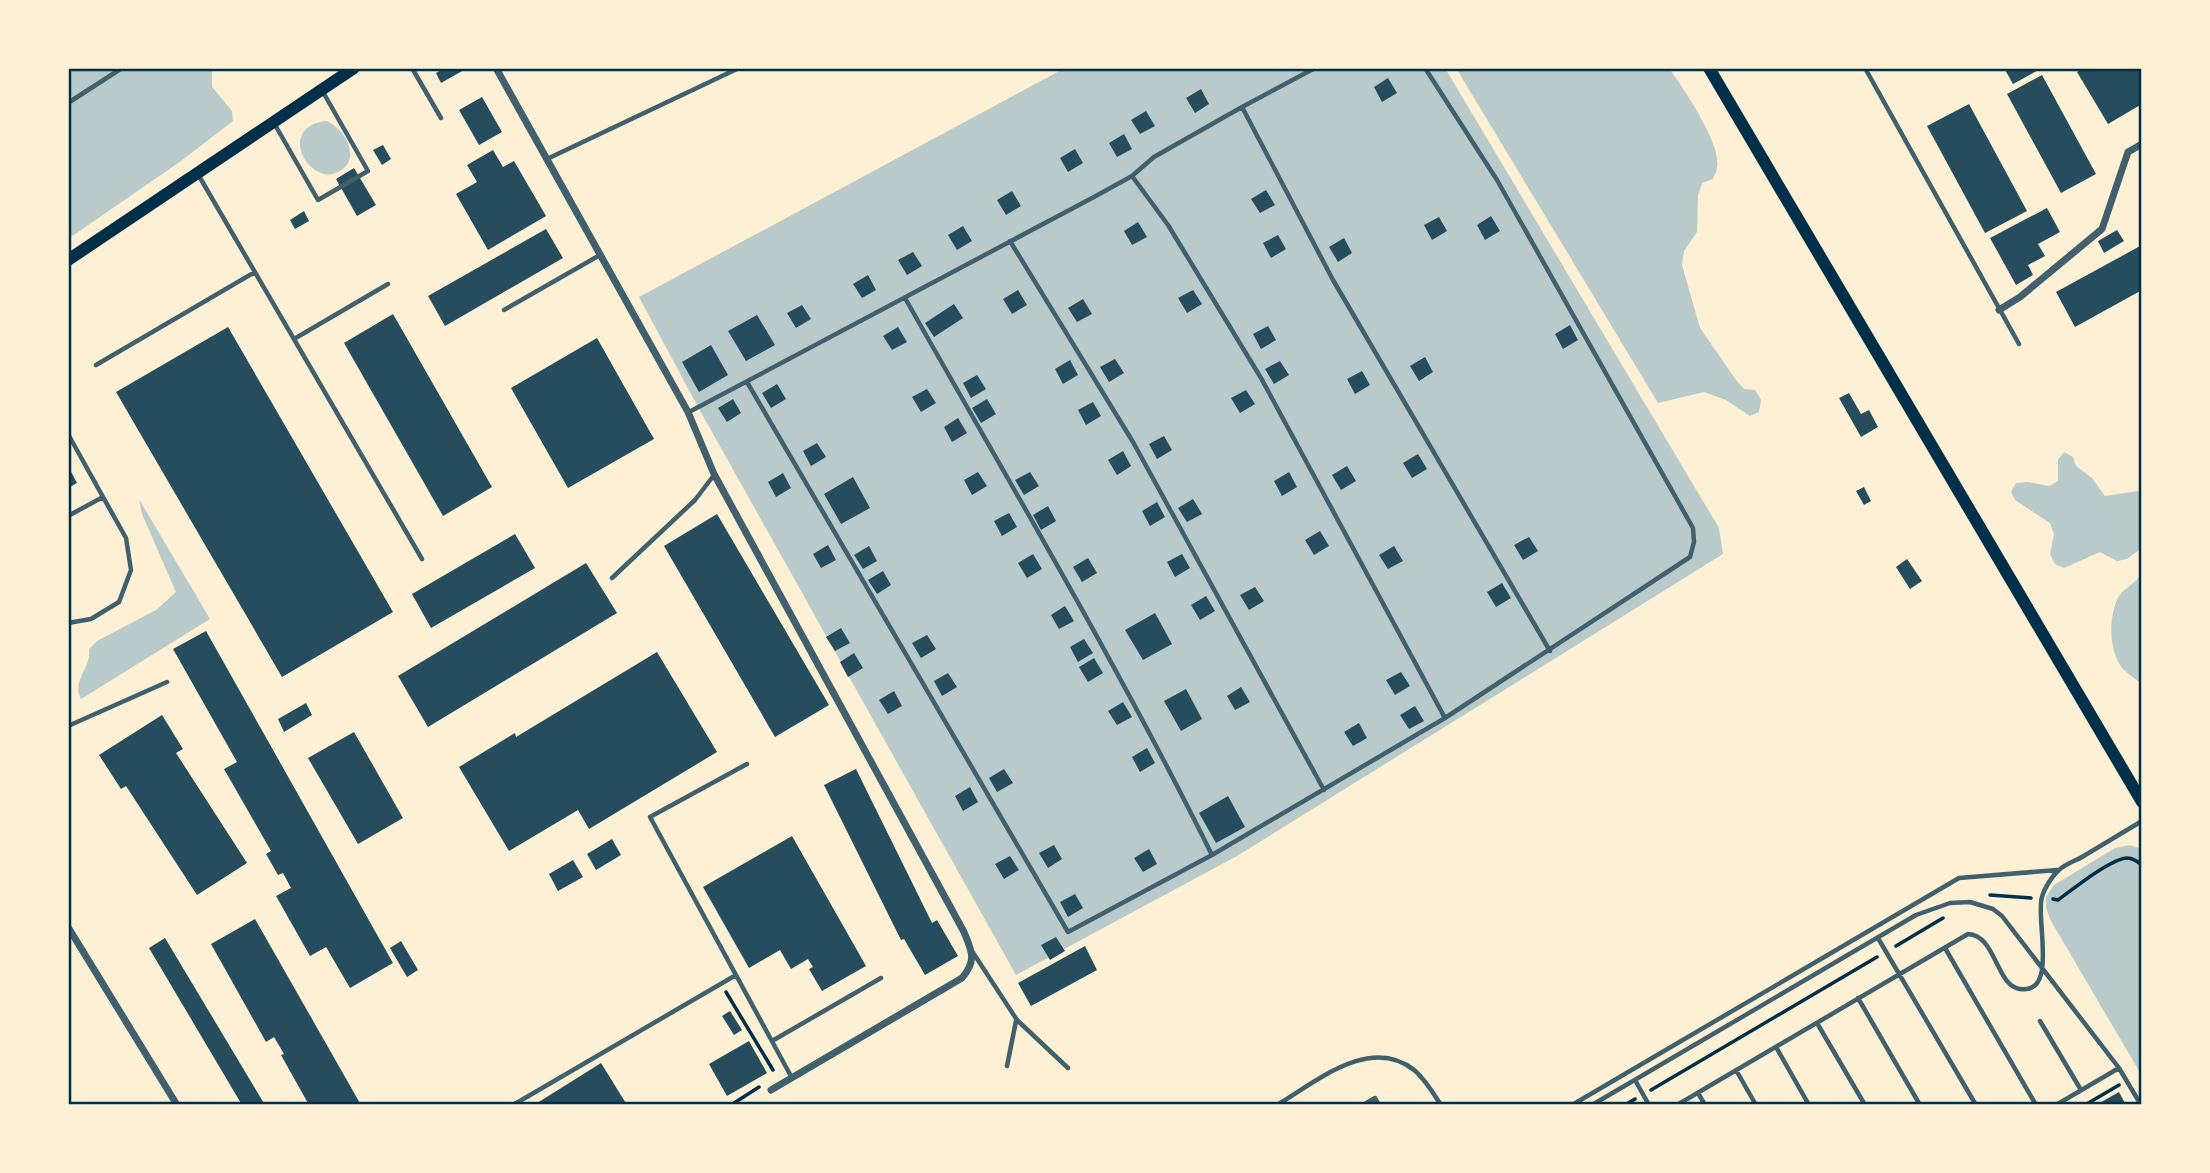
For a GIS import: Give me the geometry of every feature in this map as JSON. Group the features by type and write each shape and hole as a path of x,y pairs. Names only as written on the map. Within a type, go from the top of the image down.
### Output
{"main road":[{"path":"68,260 354,68"},
{"path":"1709,68 2142,802"}],"street":[{"path":"496,68 688,412 714,474 972,950 971,967 962,978 792,1078 768,1087"},
{"path":"1999,310 2020,297 2102,229 2128,152 2142,144"},
{"path":"68,927 177,1105"}],"lane":[{"path":"68,103 122,68"},
{"path":"412,68 441,118"},
{"path":"547,159 739,68"},
{"path":"688,412 1132,176 1154,157 1315,68"},
{"path":"747,382 1068,932 1212,855 1446,718 1690,557 1694,542 1693,528 1497,180 1425,68"},
{"path":"1865,68 2019,344"},
{"path":"274,122 318,200 368,171 322,90"},
{"path":"1242,107 1333,279 1550,651"},
{"path":"198,173 422,559"},
{"path":"1132,176 1168,225 1261,378 1446,718"},
{"path":"1010,241 1133,442 1324,790"},
{"path":"504,310 600,255"},
{"path":"96,365 255,272"},
{"path":"295,339 388,284"},
{"path":"905,298 1077,601 1184,797 1212,855"},
{"path":"68,434 125,538 131,570 119,602 91,619 68,623"},
{"path":"612,578 695,500 714,474"},
{"path":"68,516 103,497"},
{"path":"68,726 167,682"},
{"path":"747,764 650,817 792,1078"},
{"path":"1572,1105 1959,878 2058,870 2142,821"},
{"path":"1677,1105 1968,934 1976,935 1984,942 2010,985 2021,989 2033,987 2040,981 2043,969 2041,898 2058,870"},
{"path":"1592,1105 1916,915 1950,903 1970,902 1993,909 2002,916 2119,1068 2141,1105"},
{"path":"1878,937 1976,1105"},
{"path":"1945,948 2036,1105"},
{"path":"972,950 1017,1020 1068,1068"},
{"path":"513,1105 736,975"},
{"path":"772,1041 881,978"},
{"path":"1858,999 1920,1105"},
{"path":"1007,1066 1017,1020"},
{"path":"2040,1021 2081,1090"},
{"path":"1817,1023 1865,1105"},
{"path":"1776,1047 1810,1105"},
{"path":"1278,1105 1361,1058 1380,1057 1398,1061 1415,1071 1441,1105"},
{"path":"2056,1105 2119,1068"},
{"path":"1736,1070 1756,1105"},
{"path":"1635,1080 1649,1105"},
{"path":"1698,1093 1705,1105"},
{"path":"1363,1105 1375,1098 1379,1105"}],"path":[{"path":"1987,895 2057,900 2113,862 2125,858 2136,860 2142,865"},
{"path":"1625,1105 1954,912"},
{"path":"721,984 777,1077"},
{"path":"2085,1105 2120,1084 2126,1094"},
{"path":"732,1105 768,1087"}],"shaded area":[{"path":"68,68 212,68 212,87 232,111 233,121 181,161 68,239"},
{"path":"1065,68 1445,68 1719,528 1723,554 1237,856 1016,975 639,297"},
{"path":"1456,68 1669,68 1708,131 1717,158 1713,179 1702,183 1698,195 1697,232 1684,251 1682,265 1700,328 1736,380 1744,389 1755,390 1761,400 1759,412 1750,416 1726,400 1704,392 1658,403"},
{"path":"326,121 338,128 350,148 348,162 344,168 332,174 321,173 311,167 303,157 300,146 302,135 310,126"},
{"path":"2064,452 2073,457 2076,466 2092,478 2105,496 2138,491 2142,500 2142,548 2127,559 2117,561 2100,552 2064,568 2055,564 2050,554 2054,534 2050,523 2015,500 2011,492 2016,483 2049,486 2058,481 2058,460"},
{"path":"139,499 210,619 81,699 78,686 88,662 89,649 97,641 156,610 176,592 142,514"},
{"path":"2142,572 2142,684 2119,663 2111,634 2115,604 2119,596"},
{"path":"2130,845 2142,849 2142,1076 2051,921 2046,908 2046,897 2054,885 2115,848"}],"building":[{"path":"445,68 464,70 441,83 436,73"},
{"path":"2004,68 2042,68 2013,84"},
{"path":"2083,68 2142,68 2142,104 2108,124 2077,72"},
{"path":"2042,75 2096,174 2061,193 2007,94"},
{"path":"1388,78 1397,93 1382,102 1374,87"},
{"path":"1201,89 1209,104 1195,113 1186,98"},
{"path":"482,97 502,132 479,145 459,110"},
{"path":"1969,104 2027,211 1985,233 1927,126"},
{"path":"1146,111 1155,126 1140,134 1131,120"},
{"path":"1124,134 1132,149 1117,157 1109,143"},
{"path":"383,145 391,159 382,165 373,150"},
{"path":"1075,149 1083,163 1068,172 1060,158"},
{"path":"493,150 503,167 514,161 546,216 488,250 456,194 477,182 467,165"},
{"path":"354,168 376,205 357,216 336,179"},
{"path":"1266,190 1275,205 1260,213 1251,199"},
{"path":"1012,191 1021,206 1006,215 997,200"},
{"path":"2047,208 2060,232 2038,244 2045,256 2028,265 2033,275 2016,285 1990,238"},
{"path":"304,211 309,221 295,229 290,220"},
{"path":"1491,216 1500,231 1485,240 1477,225"},
{"path":"1439,217 1447,231 1432,240 1424,225"},
{"path":"1138,222 1147,237 1132,245 1124,231"},
{"path":"963,226 972,241 957,250 948,235"},
{"path":"546,229 563,258 445,326 428,296"},
{"path":"2117,230 2124,241 2104,253 2098,241"},
{"path":"1278,235 1286,249 1271,258 1263,243"},
{"path":"1344,238 1352,253 1338,262 1329,247"},
{"path":"2142,245 2142,290 2075,327 2056,292"},
{"path":"913,252 922,266 907,275 898,260"},
{"path":"868,275 876,290 862,298 853,284"},
{"path":"1018,290 1027,305 1012,314 1003,299"},
{"path":"1193,290 1202,304 1187,313 1178,298"},
{"path":"1083,299 1092,314 1077,322 1068,308"},
{"path":"954,304 963,318 934,337 925,323"},
{"path":"802,305 811,319 796,328 787,313"},
{"path":"393,314 492,487 443,516 344,343"},
{"path":"757,315 775,345 746,361 728,331"},
{"path":"1570,325 1578,340 1563,349 1555,334"},
{"path":"1268,326 1276,340 1261,349 1253,334"},
{"path":"228,327 393,612 282,677 116,392"},
{"path":"898,327 907,342 892,350 883,336"},
{"path":"597,338 654,439 568,488 511,388"},
{"path":"711,345 728,375 699,392 682,362"},
{"path":"1425,357 1433,372 1419,381 1410,366"},
{"path":"1115,359 1124,373 1109,382 1100,367"},
{"path":"1070,360 1078,375 1063,384 1055,369"},
{"path":"1280,361 1289,375 1274,384 1265,369"},
{"path":"1362,371 1370,385 1355,394 1347,379"},
{"path":"977,375 986,389 971,398 963,383"},
{"path":"777,384 786,399 771,408 762,393"},
{"path":"927,389 936,403 921,412 912,397"},
{"path":"1246,390 1255,404 1240,413 1231,398"},
{"path":"1849,393 1861,414 1869,410 1878,427 1861,437 1839,398"},
{"path":"733,399 741,413 727,422 718,408"},
{"path":"987,399 996,414 981,423 972,408"},
{"path":"1093,402 1101,416 1086,425 1078,410"},
{"path":"958,418 967,433 952,442 944,427"},
{"path":"1164,436 1172,450 1157,459 1149,444"},
{"path":"817,443 826,457 811,466 803,451"},
{"path":"1123,451 1131,466 1117,475 1108,460"},
{"path":"1418,454 1427,469 1412,478 1403,463"},
{"path":"68,466 77,483 68,488"},
{"path":"1347,466 1356,481 1341,490 1332,475"},
{"path":"978,472 987,486 972,495 964,480"},
{"path":"1030,472 1039,486 1024,495 1015,480"},
{"path":"1289,472 1297,487 1282,496 1274,481"},
{"path":"783,473 791,488 776,497 768,482"},
{"path":"853,477 870,508 841,524 824,494"},
{"path":"1864,487 1871,501 1864,505 1856,491"},
{"path":"1193,499 1202,514 1187,522 1178,508"},
{"path":"1157,502 1165,517 1150,526 1142,511"},
{"path":"1048,506 1056,521 1041,530 1033,515"},
{"path":"1009,513 1017,527 1002,536 994,521"},
{"path":"717,514 829,705 775,737 664,546"},
{"path":"1320,531 1329,546 1314,555 1305,540"},
{"path":"515,534 535,568 431,628 412,594"},
{"path":"1529,537 1538,551 1523,560 1514,545"},
{"path":"828,545 836,560 821,568 813,554"},
{"path":"869,546 877,561 863,569 854,555"},
{"path":"1394,546 1403,561 1388,569 1379,555"},
{"path":"1033,554 1042,569 1027,578 1018,563"},
{"path":"1182,554 1190,568 1175,577 1167,562"},
{"path":"1088,558 1097,573 1082,582 1073,567"},
{"path":"1907,559 1922,581 1910,589 1896,567"},
{"path":"586,563 617,613 428,727 398,676"},
{"path":"883,571 891,585 877,594 868,580"},
{"path":"1502,583 1511,598 1496,607 1487,592"},
{"path":"1255,587 1264,601 1249,610 1240,595"},
{"path":"1206,596 1215,611 1200,620 1191,605"},
{"path":"1065,606 1074,621 1059,629 1051,615"},
{"path":"1155,613 1172,644 1143,660 1125,630"},
{"path":"841,628 850,643 835,651 826,637"},
{"path":"206,631 393,963 350,988 326,947 310,956 276,896 291,888 283,873 278,875 266,854 271,851 224,769 237,762 173,649"},
{"path":"927,635 936,649 921,658 912,643"},
{"path":"1084,639 1093,653 1078,662 1070,647"},
{"path":"657,652 717,752 589,829 578,810 509,851 459,767 515,733 516,737"},
{"path":"854,653 863,668 848,677 840,662"},
{"path":"1094,658 1103,673 1088,682 1079,667"},
{"path":"1401,672 1410,686 1395,695 1386,680"},
{"path":"948,673 957,687 942,696 934,681"},
{"path":"1241,687 1250,702 1235,710 1227,696"},
{"path":"1186,689 1202,719 1181,731 1164,701"},
{"path":"894,691 902,706 888,714 879,700"},
{"path":"1123,702 1132,717 1117,725 1108,711"},
{"path":"306,703 312,715 284,732 278,719"},
{"path":"1415,706 1424,721 1409,729 1400,715"},
{"path":"162,715 183,749 176,753 247,863 197,895 126,786 121,789 99,755"},
{"path":"1359,723 1367,738 1353,746 1344,732"},
{"path":"354,732 403,818 358,844 308,758"},
{"path":"1147,748 1155,763 1140,772 1132,757"},
{"path":"856,769 932,923 937,920 958,956 925,975 904,939 901,940 824,785"},
{"path":"1004,769 1013,783 997,792 989,778"},
{"path":"970,787 978,802 963,811 955,796"},
{"path":"1228,796 1245,827 1216,843 1199,813"},
{"path":"792,836 866,966 822,991 809,969 813,967 808,959 791,969 780,950 749,968 703,887"},
{"path":"612,839 621,855 596,870 587,854"},
{"path":"1054,845 1062,859 1048,868 1039,853"},
{"path":"1149,849 1157,864 1143,872 1134,858"},
{"path":"1010,856 1019,870 1004,879 995,864"},
{"path":"573,860 583,877 558,891 549,874"},
{"path":"1075,894 1083,908 1068,917 1060,902"},
{"path":"255,919 361,1105 309,1105 274,1037 266,1042 211,944"},
{"path":"1056,937 1065,951 1050,960 1041,945"},
{"path":"165,938 265,1105 242,1105 149,948"},
{"path":"401,941 418,970 407,977 390,948"},
{"path":"1085,946 1097,970 1031,1006 1018,983"},
{"path":"730,1011 742,1030 734,1035 722,1016"},
{"path":"749,1041 767,1073 727,1096 709,1064"},
{"path":"601,1063 627,1105 534,1105"},
{"path":"2119,1092 2126,1105 2096,1105"}]}
